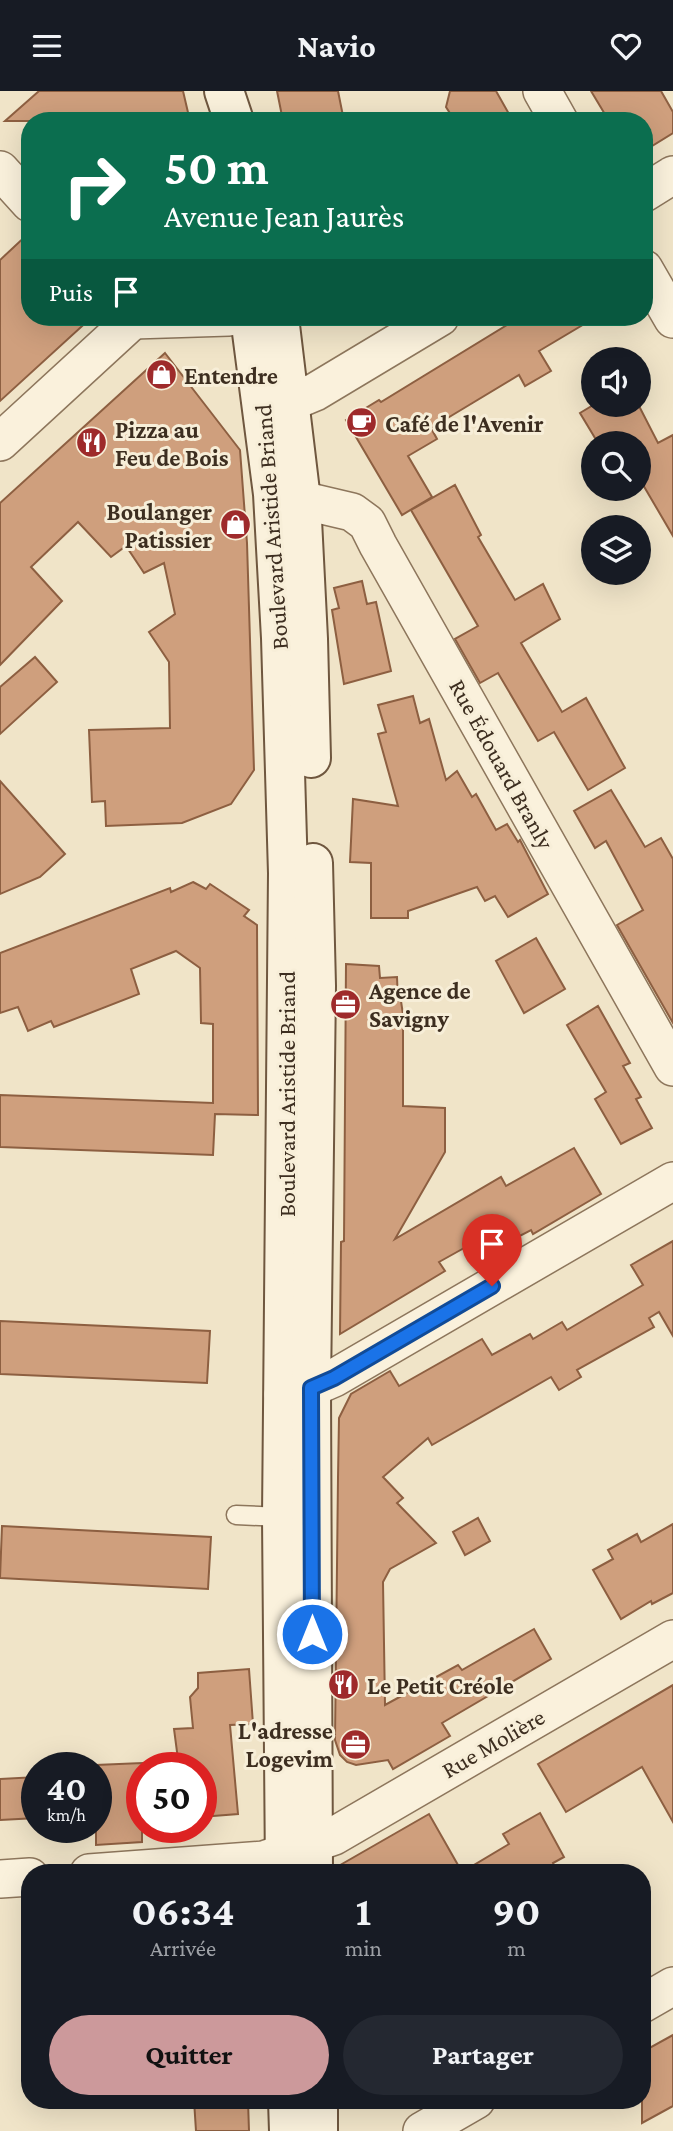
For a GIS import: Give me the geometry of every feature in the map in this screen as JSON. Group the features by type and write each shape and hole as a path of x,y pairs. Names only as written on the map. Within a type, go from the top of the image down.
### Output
{"main road":[{"path":"224,91 225,112"},
{"path":"224,91 231,112"},
{"name":"Boulevard Aristide Briand","path":"253,326 277,402"},
{"path":"267,326 277,402"},
{"name":"Boulevard Aristide Briand","path":"279,326 277,402 287,497 308,639 316,986 312,1312 297,1391 282,1517 298,1861"},
{"name":"Boulevard Aristide Briand","path":"287,497 281,638 288,887 285,1246 297,1391 298,1861"},
{"path":"288,2109 289,2131"},
{"path":"317,2109 318,2131"}],"street":[{"path":"542,91 554,112"},
{"path":"0,170 21,193"},
{"path":"653,187 673,175"},
{"path":"653,285 673,319"},
{"path":"0,442 124,326"},
{"path":"277,402 315,392 425,326"},
{"name":"Rue Édouard Branly","path":"287,497 352,512 367,523 673,1067"},
{"path":"297,1391 334,1378 673,1181"},
{"name":"Rue Molière","path":"210,1864 264,1860 298,1861 334,1836 673,1639"},
{"path":"0,1879 21,1878"},
{"path":"651,1999 673,1986"},
{"path":"431,2117 452,2109"}],"lane":[{"path":"286,813 298,821 303,841 316,986"},
{"path":"285,1246 312,1312"},
{"path":"236,1515 282,1517"}],"building":[{"path":"39,91 183,91 188,112 21,112 21,121 5,121"},
{"path":"277,91 338,91 342,112 281,112"},
{"path":"450,91 496,91 508,112 449,112 446,107"},
{"path":"591,91 661,91 673,112 673,133 653,145 653,112 604,112"},
{"path":"21,240 21,326 82,326 0,401 0,260"},
{"path":"505,326 581,326 539,351 551,371 525,386 519,375 431,428 437,439 408,456 432,497 402,515 346,420 379,400 381,402"},
{"path":"165,353 240,450 247,543 254,770 231,804 182,823 106,826 105,801 92,802 89,730 170,728 169,662 149,632 175,614 164,563 144,573 126,546 111,557 78,522 31,567 62,601 0,665 0,503"},
{"path":"582,417 645,417 658,443 673,435 673,536 651,498 651,431 591,431"},
{"path":"455,485 481,535 478,537 515,600 543,584 560,619 521,643 562,712 586,698 625,768 588,790 554,732 538,741 498,673 480,683 455,639 478,626 411,510"},
{"path":"362,581 367,604 376,602 391,671 344,684 332,610 339,608 334,588"},
{"path":"35,657 57,682 0,734 0,687"},
{"path":"413,696 420,723 429,719 446,780 457,771 472,797 476,794 496,830 507,824 518,842 520,840 548,894 508,917 495,896 485,901 477,887 408,911 408,918 371,918 371,863 350,862 353,799 398,806 378,734 386,732 378,705"},
{"path":"0,781 65,854 40,877 0,894"},
{"path":"611,790 645,847 661,838 673,859 673,1023 617,925 643,910 606,841 595,848 574,811"},
{"path":"193,882 206,889 210,884 249,910 244,916 257,925 258,1115 215,1114 213,1155 0,1147 0,1095 213,1103 213,1024 201,1023 200,968 176,951 131,969 139,994 54,1027 51,1021 28,1031 18,1007 0,1013 0,953 170,888 171,892"},
{"path":"536,938 565,989 524,1013 496,961"},
{"path":"346,964 379,966 380,978 397,977 398,1001 401,1001 405,1028 403,1106 445,1108 445,1152 395,1239 501,1177 506,1186 574,1148 601,1194 533,1234 531,1230 508,1242 500,1228 439,1262 445,1271 340,1334 341,1242 344,1241"},
{"path":"598,1006 630,1063 623,1066 641,1097 636,1099 652,1128 621,1144 595,1099 606,1092 567,1025"},
{"path":"673,1241 673,1336 659,1312 649,1318 654,1327 577,1370 581,1377 559,1390 551,1377 432,1445 428,1438 383,1477 403,1498 397,1503 436,1543 390,1569 383,1582 385,1705 458,1665 462,1670 534,1629 551,1659 442,1723 450,1736 393,1769 388,1760 356,1765 347,1762 340,1755 335,1740 339,1418 351,1394 390,1371 399,1386 482,1339 492,1355 530,1334 533,1339 562,1322 567,1330 643,1285 631,1265"},
{"path":"0,1321 210,1331 207,1383 0,1374"},
{"path":"478,1518 490,1541 465,1555 453,1532"},
{"path":"673,1524 673,1593 652,1604 651,1601 621,1619 593,1570 613,1559 608,1550 637,1534 641,1542"},
{"path":"2,1526 211,1537 208,1589 0,1578"},
{"path":"249,1669 253,1724 230,1725 238,1814 217,1816 217,1752 177,1752 174,1729 193,1728 190,1697 198,1688 198,1673"},
{"path":"673,1685 673,1822 642,1767 566,1812 538,1764"},
{"path":"112,1764 126,1764 127,1843 96,1845 112,1843"},
{"path":"21,1778 21,1819 0,1820 0,1779"},
{"path":"540,1813 564,1857 553,1864 475,1864 509,1844 503,1834"},
{"path":"429,1814 457,1864 342,1864"},
{"path":"673,2035 673,2106 642,2123 642,2109 651,2109 651,2047"},
{"path":"195,2109 248,2109 249,2131 196,2131"}],"place":[{"name":"Entendre","path":"161,375"},
{"name":"Café de l'Avenir","path":"362,423"},
{"name":"Pizza au Feu de Bois","path":"92,443"},
{"name":"Boulanger Patissier","path":"235,525"},
{"name":"Agence de Savigny","path":"346,1004"},
{"name":"Le Petit Créole","path":"344,1685"},
{"name":"L'adresse Logevim","path":"356,1744"}],"route":[{"path":"312,1634 311,1388 334,1378 492,1286"}]}
